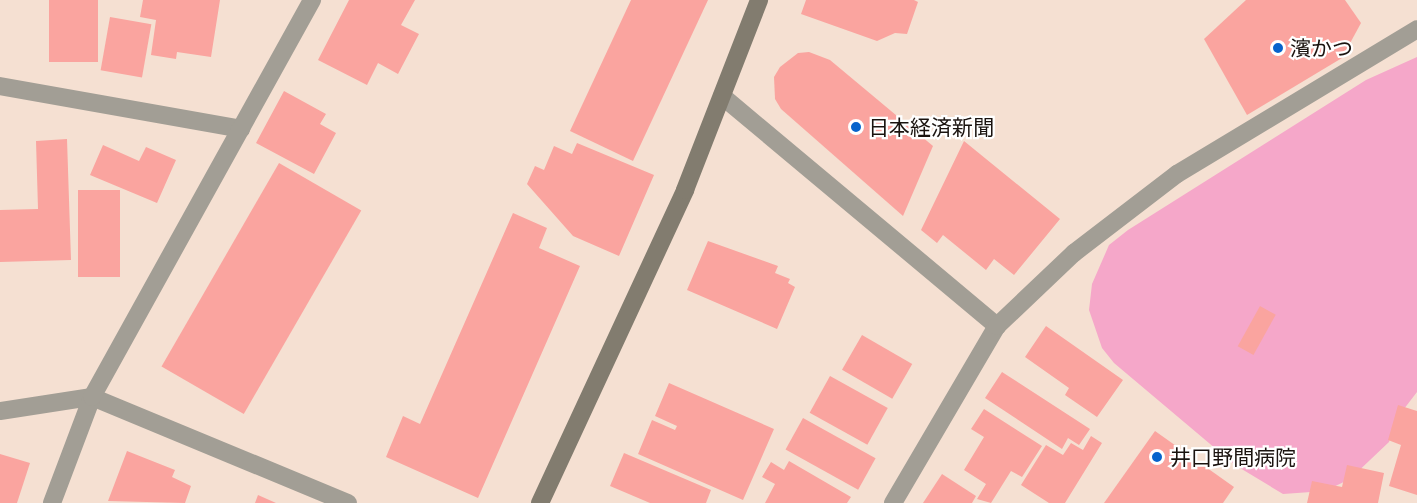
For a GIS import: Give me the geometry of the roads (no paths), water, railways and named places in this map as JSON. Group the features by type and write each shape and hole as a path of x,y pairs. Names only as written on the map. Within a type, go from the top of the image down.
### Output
{"street":[{"path":"52,503 92,397 312,0"},
{"path":"540,503 685,190 759,0"},
{"path":"893,503 997,326 1074,253 1177,174 1417,29"},
{"path":"0,86 241,129"},
{"path":"722,96 997,326"},
{"path":"0,411 92,397 348,503"}],"place":[{"name":"濱かつ","path":"1278,48"},
{"name":"日本経済新聞","path":"856,127"},
{"name":"井口野間病院","path":"1157,457"}]}
